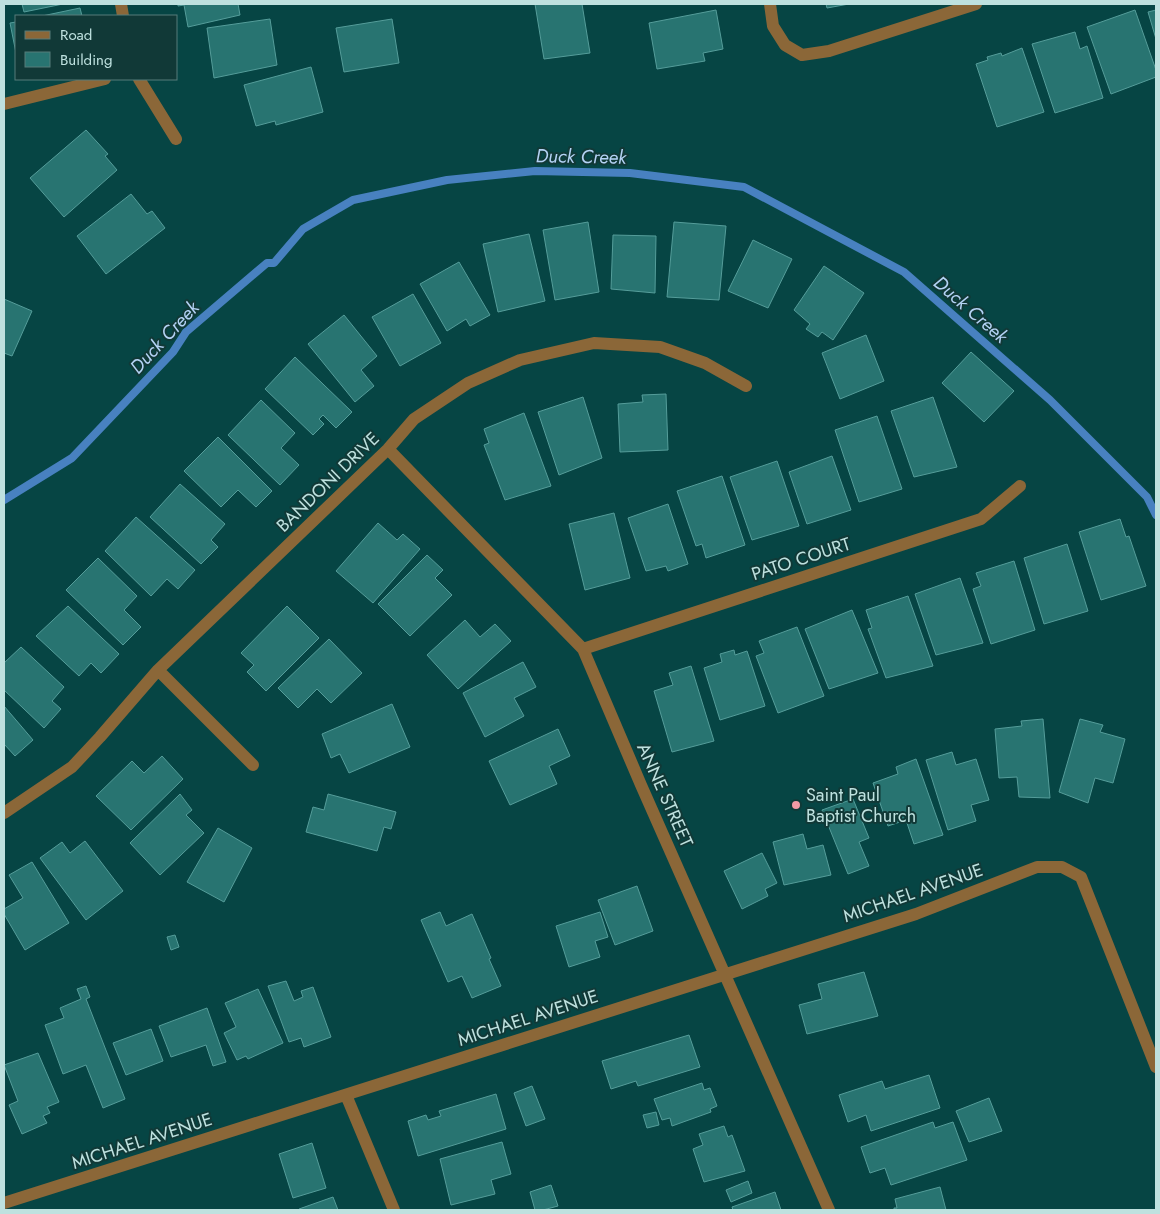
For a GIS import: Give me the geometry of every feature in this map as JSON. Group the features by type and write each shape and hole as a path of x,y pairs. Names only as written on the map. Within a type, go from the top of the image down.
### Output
{"street":[{"path":"770,4 773,26 785,45 802,56 829,51 976,4"},
{"path":"4,104 101,80"},
{"path":"140,80 176,140"},
{"name":"BANDONI DRIVE","path":"4,813 72,767 158,670 388,449 414,419 468,383 520,360 594,343 660,347 705,363 746,386"},
{"name":"ANNE STREET","path":"388,449 583,649 829,1210"},
{"name":"PATO COURT","path":"583,649 981,519 1020,486"},
{"path":"158,670 253,765"},
{"name":"MICHAEL AVENUE","path":"4,1204 916,914 1037,867 1062,867 1082,878 1156,1067"},
{"path":"346,1095 394,1210"}],"building":[{"path":"22,4 63,4 24,12"},
{"path":"178,4 238,4 240,15 188,27 184,5 178,6"},
{"path":"535,4 582,4 590,53 544,59"},
{"path":"826,4 849,4 827,8"},
{"path":"80,8 82,15 47,15"},
{"path":"716,10 723,49 703,53 705,61 657,69 649,23"},
{"path":"1135,10 1156,70 1156,77 1111,94 1087,27"},
{"path":"1156,10 1156,39 1148,12"},
{"path":"270,19 277,65 214,78 207,28"},
{"path":"392,19 399,63 344,72 336,28"},
{"path":"15,22 15,48 10,23"},
{"path":"1075,32 1080,49 1087,46 1103,98 1055,113 1032,44"},
{"path":"1022,48 1044,112 997,127 976,64 988,60 987,57 1001,53 1002,56"},
{"path":"311,67 323,112 276,125 275,121 256,126 244,85"},
{"path":"86,130 108,154 105,156 117,170 64,217 30,178"},
{"path":"131,194 147,214 152,211 165,228 106,274 77,236"},
{"path":"588,222 599,292 555,300 543,230"},
{"path":"674,222 726,226 719,300 667,297"},
{"path":"529,234 545,301 498,312 483,244"},
{"path":"613,235 656,236 655,293 611,289"},
{"path":"753,240 792,259 768,308 728,291"},
{"path":"459,262 490,315 470,326 466,319 447,331 420,284"},
{"path":"824,266 864,293 833,340 822,332 818,337 806,329 810,324 794,310"},
{"path":"413,294 441,343 400,366 372,317"},
{"path":"4,299 32,311 12,356 4,353"},
{"path":"344,315 377,356 361,370 374,386 355,402 308,344"},
{"path":"866,335 884,381 840,399 822,353"},
{"path":"971,352 1014,391 984,422 942,383"},
{"path":"295,357 352,412 336,428 323,415 319,419 324,424 313,435 265,389"},
{"path":"666,394 668,450 620,452 618,404 643,402 642,395"},
{"path":"583,397 602,458 559,475 538,412"},
{"path":"933,397 957,467 914,477 891,411"},
{"path":"261,400 295,433 281,448 299,465 280,485 228,435"},
{"path":"524,413 551,486 505,500 484,445 489,443 484,429"},
{"path":"877,416 902,489 859,502 835,430"},
{"path":"218,437 272,491 256,507 238,490 221,507 184,471"},
{"path":"832,456 851,510 807,524 789,472"},
{"path":"777,461 799,526 752,540 730,477"},
{"path":"722,476 745,545 706,558 702,544 696,546 677,491"},
{"path":"180,484 225,524 211,540 218,547 201,564 150,517"},
{"path":"668,504 688,564 668,571 666,566 646,571 628,518"},
{"path":"614,513 630,578 585,590 569,524"},
{"path":"136,517 195,570 178,589 167,579 151,596 105,551"},
{"path":"1120,519 1126,537 1129,536 1146,586 1101,600 1079,532"},
{"path":"378,523 397,540 403,534 420,549 373,603 336,571"},
{"path":"1067,544 1088,611 1044,624 1024,558"},
{"path":"427,555 443,570 435,578 452,595 410,636 378,604"},
{"path":"98,558 137,596 124,610 141,627 123,645 66,590"},
{"path":"1014,561 1035,630 991,644 973,589 981,586 976,573"},
{"path":"960,578 983,643 936,655 915,594"},
{"path":"908,596 933,666 886,678 868,629 872,628 866,610"},
{"path":"68,606 119,654 101,673 91,663 79,676 36,636"},
{"path":"287,606 319,638 266,691 247,672 254,665 241,653"},
{"path":"852,610 878,673 829,689 805,629"},
{"path":"465,620 480,637 495,624 511,641 458,689 427,655"},
{"path":"797,627 824,696 778,713 756,656 764,653 759,641"},
{"path":"329,639 362,673 331,703 317,689 298,708 278,688"},
{"path":"21,647 64,687 52,701 61,709 44,728 4,690 4,663"},
{"path":"734,650 735,655 747,651 765,706 720,720 704,668 722,662 720,654"},
{"path":"523,662 536,687 514,698 524,716 485,737 463,693"},
{"path":"691,666 714,741 672,752 654,691 673,685 669,673"},
{"path":"392,704 410,747 349,773 340,754 331,758 322,734"},
{"path":"4,706 33,740 15,756 4,744"},
{"path":"1043,719 1050,798 1019,797 1017,777 999,778 995,729 1022,726 1021,721"},
{"path":"1080,719 1103,725 1100,732 1125,739 1113,783 1095,778 1088,803 1059,792"},
{"path":"558,729 570,756 549,766 557,784 510,805 489,761"},
{"path":"952,752 956,765 976,759 989,800 971,805 976,821 948,830 926,760"},
{"path":"162,756 183,779 131,830 96,796 132,761 144,773"},
{"path":"916,759 943,835 914,844 906,820 888,826 873,783 898,774 896,767"},
{"path":"180,794 192,810 186,815 204,833 160,875 130,843"},
{"path":"328,794 396,812 391,829 384,827 377,851 306,832 313,807 324,810"},
{"path":"853,799 869,838 859,842 869,866 848,874 822,810"},
{"path":"218,828 252,848 224,902 187,882"},
{"path":"803,834 807,849 823,845 831,875 784,885 773,842"},
{"path":"85,841 123,891 86,920 40,858 62,842 70,853"},
{"path":"762,853 777,883 765,889 768,896 742,909 724,871"},
{"path":"32,862 69,923 25,950 4,914 4,909 23,898 9,875"},
{"path":"637,886 653,931 615,945 598,900"},
{"path":"440,912 446,926 472,914 501,986 472,998 462,976 448,982 421,920"},
{"path":"600,912 608,937 595,941 600,957 569,967 556,926"},
{"path":"175,935 179,947 171,950 167,937"},
{"path":"864,972 878,1016 807,1034 799,1005 822,999 818,984"},
{"path":"286,981 294,1001 303,997 301,991 313,987 331,1037 304,1047 301,1038 289,1042 268,986"},
{"path":"86,986 90,997 86,999 125,1099 103,1108 86,1065 63,1074 45,1025 64,1018 60,1008 81,999 77,989"},
{"path":"258,989 283,1043 248,1059 246,1056 237,1060 224,1033 236,1027 225,1003"},
{"path":"207,1008 226,1062 213,1066 206,1045 171,1057 159,1026"},
{"path":"151,1029 163,1061 126,1075 113,1043"},
{"path":"689,1035 700,1067 638,1086 636,1081 611,1089 602,1061"},
{"path":"38,1053 59,1102 47,1107 50,1113 43,1116 47,1123 22,1134 9,1105 18,1101 4,1065"},
{"path":"929,1075 940,1108 871,1131 866,1115 848,1122 839,1095 882,1081 885,1089"},
{"path":"702,1083 704,1090 710,1088 717,1106 710,1109 711,1112 672,1126 670,1118 662,1120 654,1099"},
{"path":"532,1086 545,1119 526,1126 514,1093"},
{"path":"496,1094 506,1129 418,1156 408,1121 426,1115 428,1120 441,1116 439,1111"},
{"path":"989,1098 1002,1131 969,1142 956,1111"},
{"path":"656,1112 659,1125 647,1128 643,1115"},
{"path":"933,1122 935,1128 953,1122 967,1160 891,1185 885,1168 870,1173 861,1147"},
{"path":"724,1126 728,1137 732,1135 745,1171 704,1182 693,1149 703,1145 699,1134"},
{"path":"502,1142 511,1174 491,1180 495,1194 451,1205 440,1159"},
{"path":"312,1143 326,1188 293,1198 279,1154"},
{"path":"748,1181 752,1193 731,1202 726,1190"},
{"path":"551,1185 558,1206 535,1210 530,1192"},
{"path":"940,1187 946,1210 894,1210 894,1208 897,1208 895,1199"},
{"path":"775,1192 781,1210 733,1210 732,1207"},
{"path":"333,1197 338,1210 299,1210 299,1209"}],"waterway":[{"name":"Duck Creek","path":"4,500 72,458 173,352 186,332 267,263 274,263 303,229 353,200 447,180 535,171 630,173 744,187 904,272 1050,400 1147,497 1156,515"}],"place":[{"name":"Saint Paul Baptist Church","path":"796,805"}]}
